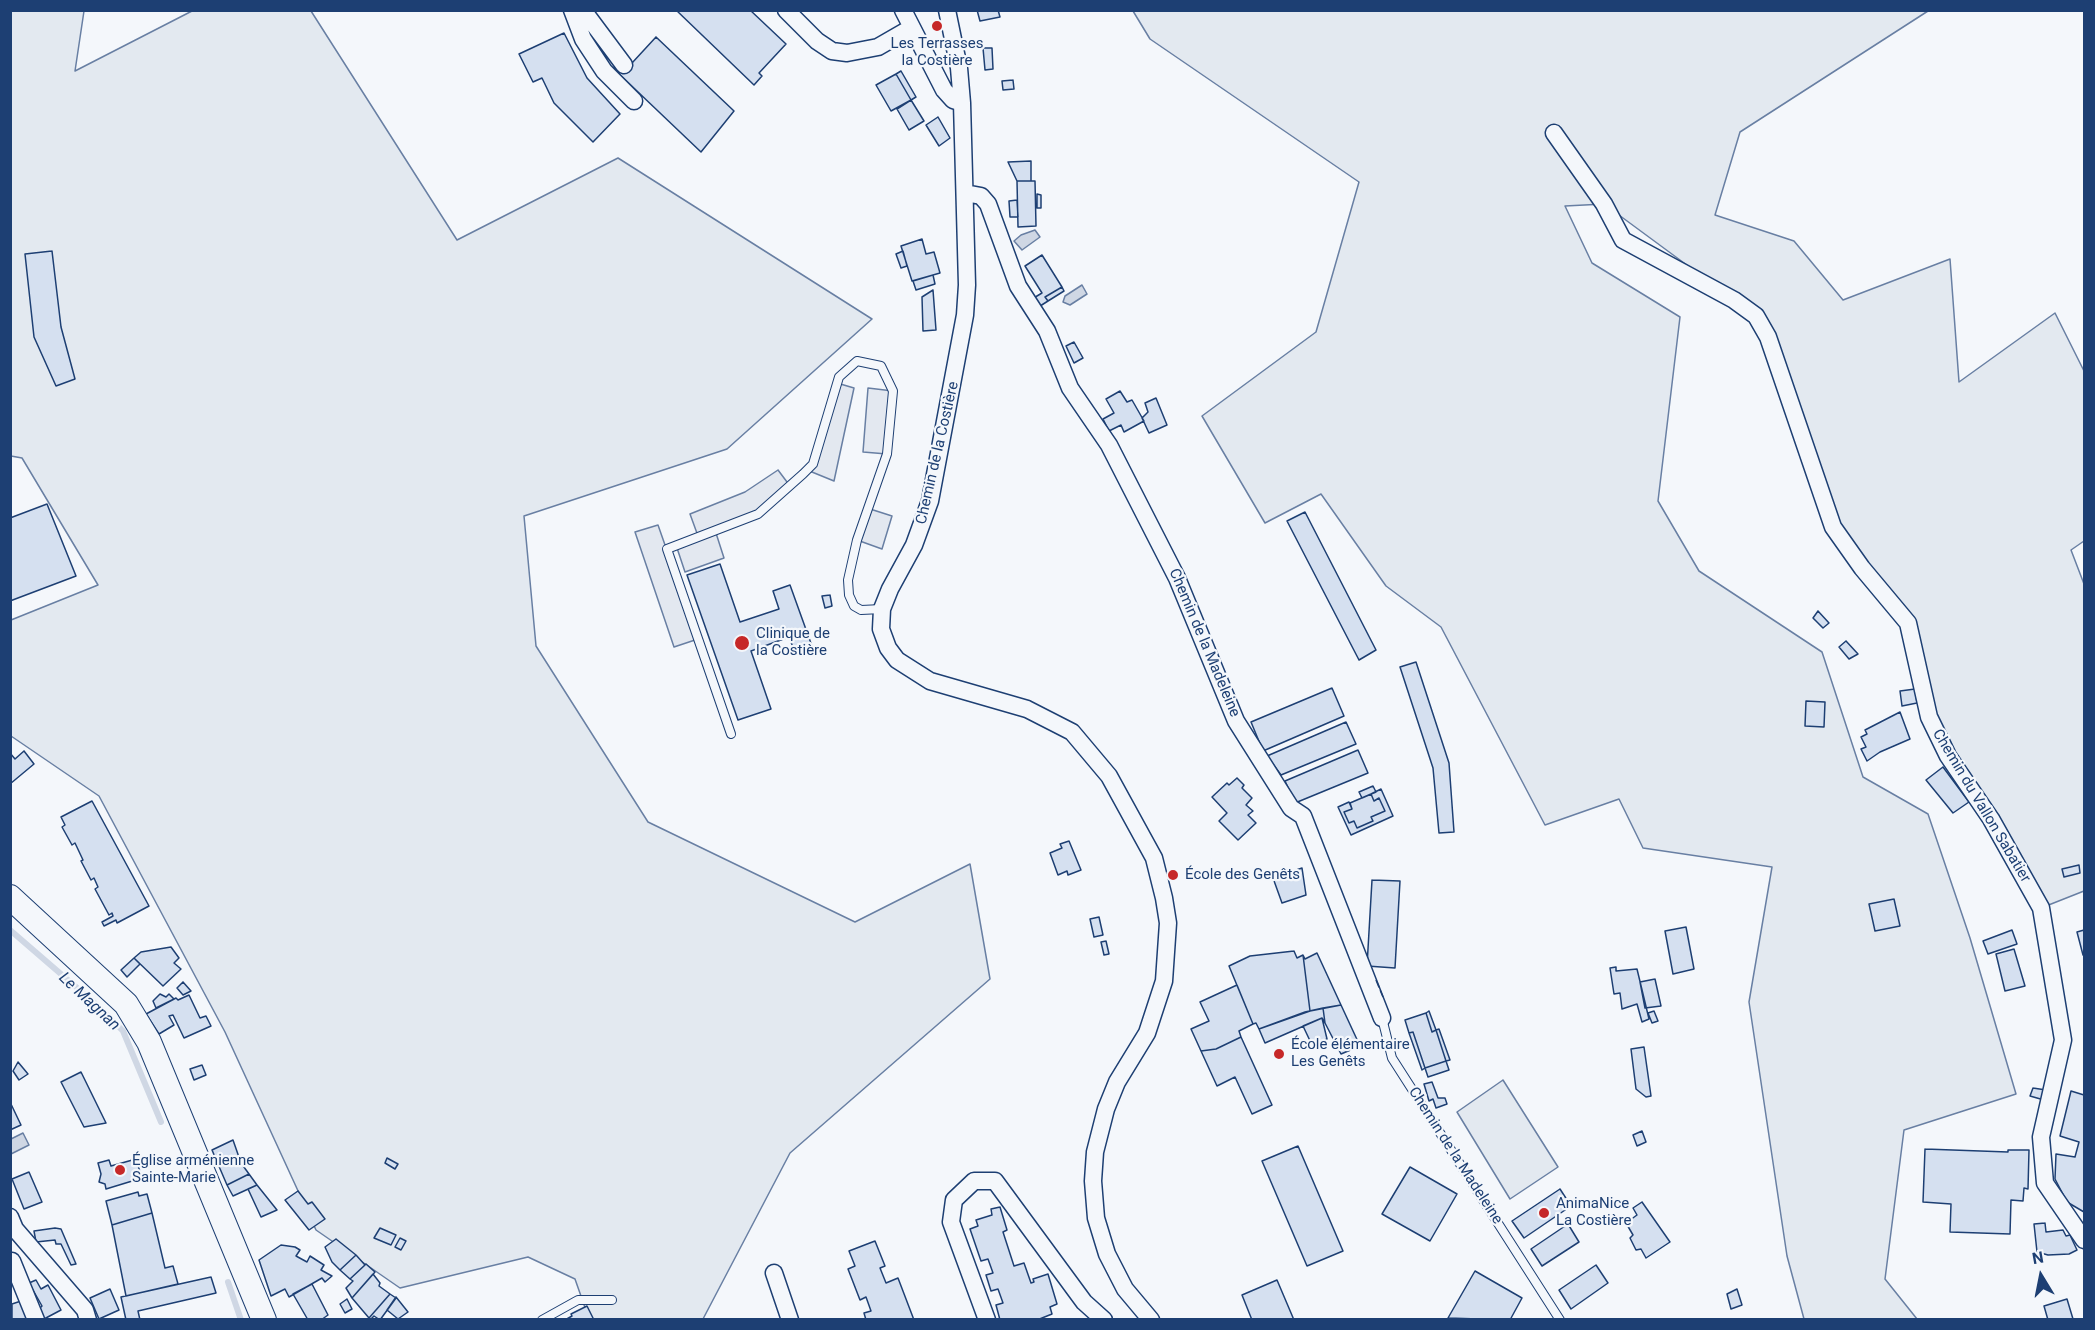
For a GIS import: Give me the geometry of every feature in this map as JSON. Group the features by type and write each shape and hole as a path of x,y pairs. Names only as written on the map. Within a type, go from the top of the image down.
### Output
{"street":[{"path":"572,10 583,39 604,71 634,101"},
{"path":"583,10 624,65"},
{"path":"786,10 817,41 832,51 847,53 878,47 911,28"},
{"path":"903,10 948,96 962,103"},
{"name":"Chemin de la Costière","path":"947,10 959,68 962,103 967,301 955,375 926,514 914,546 890,589 882,609 881,629 892,655 907,668 930,681 1027,709 1072,732 1085,744 1109,776 1154,858 1164,898 1167,923 1164,981 1147,1033 1117,1082 1106,1109 1095,1152 1094,1181 1096,1218 1107,1254 1125,1289 1151,1320"},
{"name":"Chemin du Vallon Sabatier","path":"1554,133 1604,204 1623,240 1734,300 1756,316 1768,337 1833,527 1862,568 1908,622 1929,717 1948,756 1991,819 2041,908 2063,1040 2041,1137 2045,1183 2085,1240"},
{"name":"Chemin de la Madeleine","path":"965,193 981,196 988,204 1018,286 1047,331 1071,388 1109,445 1177,578 1236,721 1291,808 1303,816 1382,1018"},
{"path":"10,897 126,1004 149,1042 264,1320"},
{"path":"987,1320 951,1222 954,1200 974,1181 995,1181 1084,1302 1104,1320"},
{"path":"12,1228 67,1287 85,1310 88,1320"},
{"path":"11,1262 36,1320"},
{"path":"774,1273 790,1320"}],"lane":[{"path":"731,734 667,549 758,514 803,474 813,464 839,377 857,361 881,366 893,391 887,454 856,540 848,580 849,595 854,606 861,610 882,609"},
{"name":"Chemin de la Madeleine","path":"1382,1018 1392,1058 1560,1320"},
{"path":"542,1320 578,1300 612,1300"}],"shaded area":[{"path":"10,11 84,11 75,71 192,11 311,11 457,240 618,158 872,319 727,449 524,516 536,646 648,822 855,922 970,864 990,979 790,1153 703,1319 589,1319 575,1279 528,1257 400,1288 316,1230 225,1032 99,796 11,736 11,620 98,585 22,458 11,456"},
{"path":"1133,11 1928,11 1740,132 1715,215 1794,241 1843,300 1950,259 1959,382 2055,313 2084,371 2084,541 2071,550 2084,584 2084,891 2041,908 1948,756 1908,623 1833,527 1756,316 1604,204 1565,206 1592,263 1680,317 1658,501 1699,571 1822,652 1863,777 1928,814 1970,938 2016,1094 1904,1130 1885,1279 1917,1319 1804,1319 1787,1256 1749,1002 1772,867 1643,848 1619,799 1545,825 1441,627 1386,586 1321,494 1265,523 1202,416 1316,332 1359,182 1150,39"},
{"path":"1035,230 1040,237 1022,250 1014,241 1021,235"},
{"path":"1082,285 1087,294 1070,305 1063,302 1065,296"},
{"path":"837,383 854,388 834,481 807,470"},
{"path":"868,388 893,391 887,454 863,452"},
{"path":"778,470 790,486 758,514 715,530 724,558 685,572 676,545 698,536 690,514 745,492"},
{"path":"867,508 892,516 882,549 857,540"},
{"path":"658,525 698,639 674,647 635,532"},
{"path":"1503,1080 1558,1167 1510,1199 1457,1112"},
{"path":"23,1133 29,1145 11,1154 11,1139"}],"building":[{"path":"676,10 750,10 786,44 759,73 762,76 754,85"},
{"path":"977,10 998,10 1000,17 980,21"},
{"path":"564,33 587,78 620,114 593,142 554,103 542,78 533,82 519,54"},
{"path":"656,37 734,111 701,152 617,72 628,60 632,63"},
{"path":"983,48 992,48 993,69 985,70"},
{"path":"901,71 916,97 911,100 896,74"},
{"path":"896,74 911,100 891,111 876,85"},
{"path":"1013,80 1014,89 1003,90 1002,81"},
{"path":"911,100 924,121 909,130 897,109"},
{"path":"938,117 950,138 939,146 926,125"},
{"path":"1031,161 1031,181 1017,181 1008,162"},
{"path":"1017,181 1035,181 1036,226 1018,227"},
{"path":"1037,194 1041,195 1041,208 1037,208"},
{"path":"1017,200 1018,217 1010,217 1009,201"},
{"path":"922,239 926,254 934,252 940,273 912,281 901,246"},
{"path":"52,251 61,327 75,379 56,386 34,337 25,254"},
{"path":"903,251 907,266 901,268 896,254"},
{"path":"1042,255 1062,287 1045,297 1048,301 1037,308 1032,299 1042,293 1025,266"},
{"path":"933,275 935,284 916,290 913,281"},
{"path":"1062,287 1064,291 1048,301 1045,297"},
{"path":"933,290 936,330 923,331 922,297"},
{"path":"1074,342 1083,358 1074,363 1066,346"},
{"path":"1120,391 1127,402 1132,400 1144,421 1124,432 1121,425 1109,431 1103,419 1114,413 1106,399"},
{"path":"1156,398 1167,425 1149,433 1142,418 1148,412 1145,403"},
{"path":"47,504 76,576 10,601 10,518"},
{"path":"1305,512 1376,650 1359,660 1287,521"},
{"name":"Clinique de la Costière","path":"720,564 740,622 779,609 773,591 790,585 813,649 796,655 789,637 751,651 771,709 738,720 687,575"},
{"path":"830,595 832,606 825,608 822,596"},
{"path":"1818,611 1829,623 1823,628 1813,618"},
{"path":"1846,641 1858,654 1849,659 1839,647"},
{"path":"1416,662 1449,763 1454,832 1439,833 1433,768 1400,667"},
{"path":"1332,688 1344,716 1263,751 1251,722"},
{"path":"1915,689 1917,703 1902,706 1900,691"},
{"path":"1806,701 1825,702 1824,727 1805,726"},
{"path":"1900,712 1910,739 1880,752 1867,761 1861,749 1866,747 1861,737 1867,734 1865,730"},
{"path":"1346,722 1356,744 1281,775 1267,756"},
{"path":"1358,750 1368,773 1295,803 1285,781"},
{"path":"24,751 34,764 10,784 10,753 15,759"},
{"path":"1943,767 1969,802 1953,813 1926,780"},
{"path":"1237,778 1244,785 1242,788 1252,798 1246,805 1253,811 1248,815 1256,823 1238,840 1219,821 1227,813 1212,797 1227,783 1229,785"},
{"path":"1373,786 1376,792 1362,798 1359,792"},
{"path":"1381,789 1393,816 1351,835 1338,807 1349,802 1352,809 1344,812 1349,823 1354,821 1357,828 1373,821 1371,817 1385,811 1379,798 1374,801 1371,794"},
{"path":"1371,794 1374,801 1379,798 1385,811 1371,817 1373,821 1357,828 1354,821 1349,823 1344,812 1352,809 1350,803"},
{"path":"92,801 149,906 117,923 116,920 104,926 102,922 113,916 112,913 109,915 95,889 98,887 94,878 91,880 75,843 72,845 62,827 65,825 61,817"},
{"path":"1069,841 1081,870 1068,875 1067,871 1058,875 1050,853 1062,848 1060,844"},
{"path":"2079,865 2080,873 2064,877 2062,869"},
{"path":"1302,868 1306,895 1282,903 1273,878"},
{"path":"1372,880 1400,881 1395,968 1367,966"},
{"path":"1894,899 1900,926 1875,931 1869,904"},
{"path":"1099,917 1103,935 1094,937 1090,919"},
{"path":"1686,927 1694,969 1673,974 1665,931"},
{"path":"2012,930 2017,944 1988,954 1983,941"},
{"path":"2084,930 2084,955 2083,955 2077,932"},
{"path":"1106,941 1109,954 1104,955 1101,942"},
{"path":"171,947 179,958 174,963 181,969 163,986 134,958 141,952"},
{"path":"2014,949 2025,986 2005,991 1996,954"},
{"path":"1294,951 1297,958 1303,955 1310,1011 1259,1029 1256,1023 1253,1024 1229,966 1250,956"},
{"path":"1317,953 1341,1005 1310,1011 1303,955 1305,959"},
{"path":"134,958 140,964 127,977 121,970"},
{"path":"1616,967 1616,971 1637,969 1649,1019 1642,1022 1637,1004 1622,1009 1620,993 1614,994 1610,968"},
{"path":"1655,979 1661,1006 1645,1008 1640,982"},
{"path":"183,982 191,991 183,995 177,988"},
{"path":"1237,985 1253,1024 1239,1031 1241,1037 1216,1049 1201,1051 1191,1029 1209,1021 1200,1002"},
{"path":"160,994 166,997 169,994 174,999 156,1008 153,1001"},
{"path":"189,995 200,1018 206,1016 211,1026 184,1038 173,1015 169,1016 174,1025 159,1034 146,1014 176,998 178,1000"},
{"path":"1341,1005 1360,1046 1341,1054 1325,1023 1323,1008"},
{"path":"1323,1008 1325,1023 1322,1018 1265,1043 1259,1029 1305,1012"},
{"path":"1429,1011 1436,1030 1432,1032 1426,1013"},
{"path":"1654,1011 1658,1021 1652,1023 1648,1013"},
{"path":"1426,1013 1432,1032 1436,1030 1446,1061 1425,1068 1413,1032 1409,1033 1405,1020"},
{"path":"1322,1018 1327,1039 1312,1045 1303,1026"},
{"path":"1439,1029 1450,1060 1446,1061 1436,1030"},
{"path":"1413,1032 1425,1068 1422,1070 1409,1033"},
{"path":"1241,1037 1272,1105 1252,1114 1235,1077 1217,1086 1201,1051 1216,1049"},
{"path":"1644,1047 1651,1096 1646,1097 1636,1089 1631,1049"},
{"path":"1446,1061 1449,1070 1428,1077 1425,1068"},
{"path":"18,1062 28,1074 19,1080 13,1071"},
{"path":"202,1065 206,1075 194,1080 190,1069"},
{"path":"81,1072 106,1123 84,1127 61,1082"},
{"path":"1432,1082 1438,1098 1445,1098 1447,1104 1436,1108 1433,1099 1429,1101 1424,1084"},
{"path":"2033,1088 2046,1090 2044,1100 2030,1096"},
{"path":"2071,1091 2084,1095 2084,1212 2067,1202 2055,1179 2056,1154 2075,1157 2079,1142 2060,1136"},
{"path":"10,1102 21,1125 10,1130"},
{"path":"1642,1131 1646,1142 1637,1146 1633,1135"},
{"path":"233,1140 241,1163 249,1174 227,1185 212,1150"},
{"path":"1298,1146 1343,1251 1307,1266 1262,1161"},
{"path":"1925,1149 2008,1152 2008,1150 2029,1150 2028,1189 2024,1188 2023,1201 2011,1200 2010,1234 1950,1232 1951,1204 1923,1202"},
{"path":"387,1158 398,1164 395,1169 385,1163"},
{"name":"Église arménienne Sainte-Marie","path":"136,1159 142,1178 106,1189 105,1184 99,1182 101,1174 98,1163 109,1160 111,1166"},
{"path":"1410,1167 1457,1194 1430,1241 1382,1214"},
{"path":"29,1172 42,1202 24,1209 12,1179"},
{"path":"249,1174 257,1185 233,1196 227,1185"},
{"path":"257,1185 277,1210 261,1217 248,1189"},
{"path":"1560,1189 1571,1206 1524,1238 1512,1221"},
{"path":"298,1191 308,1204 312,1202 325,1219 309,1230 285,1200"},
{"path":"138,1192 139,1196 147,1194 152,1213 112,1225 106,1201"},
{"path":"1642,1202 1670,1242 1646,1258 1641,1249 1636,1250 1630,1238 1633,1235 1626,1223 1637,1215 1633,1208"},
{"path":"1000,1207 1007,1230 1003,1232 1014,1266 1024,1263 1031,1283 1034,1282 1033,1279 1048,1274 1057,1304 1050,1307 1052,1314 1037,1320 1000,1320 996,1305 1003,1303 998,1289 991,1291 986,1275 993,1273 988,1259 981,1261 970,1229 978,1226 976,1220 992,1215 991,1209"},
{"path":"152,1213 165,1268 173,1266 178,1284 126,1296 112,1225"},
{"path":"2045,1223 2046,1232 2063,1230 2066,1236 2070,1235 2077,1250 2069,1254 2048,1255 2037,1252 2034,1224"},
{"path":"1568,1224 1579,1242 1542,1266 1531,1249"},
{"path":"380,1228 396,1235 391,1245 374,1238"},
{"path":"61,1229 76,1264 71,1265 61,1244 56,1244 55,1240 36,1242 34,1231"},
{"path":"400,1238 406,1241 401,1250 395,1247"},
{"path":"336,1239 356,1255 340,1270 332,1262 325,1247"},
{"path":"875,1241 885,1266 880,1268 886,1283 898,1278 914,1320 866,1320 864,1313 871,1311 866,1297 860,1300 848,1269 855,1266 849,1251"},
{"path":"281,1245 300,1250 296,1256 307,1262 310,1256 324,1265 321,1270 332,1276 325,1282 322,1278 289,1297 285,1289 271,1296 259,1260"},
{"path":"356,1255 365,1265 350,1279 340,1270"},
{"path":"366,1264 375,1272 352,1298 346,1288 353,1281 350,1279"},
{"path":"1596,1265 1608,1283 1571,1309 1559,1290"},
{"path":"1475,1271 1522,1298 1510,1320 1448,1318"},
{"path":"373,1274 380,1283 379,1286 390,1294 369,1318 352,1298"},
{"path":"211,1277 216,1293 138,1311 140,1320 126,1320 121,1297"},
{"path":"36,1280 41,1289 48,1285 61,1310 44,1319 40,1308 42,1306 29,1283"},
{"path":"1277,1280 1294,1320 1252,1320 1242,1295"},
{"path":"312,1284 328,1315 321,1320 308,1320 293,1294"},
{"path":"110,1289 119,1310 99,1319 90,1298"},
{"path":"1737,1289 1742,1305 1731,1309 1727,1294"},
{"path":"390,1294 396,1298 380,1320 374,1316 370,1320 369,1318"},
{"path":"396,1297 408,1312 398,1319 387,1310"},
{"path":"347,1299 352,1309 345,1313 340,1304"},
{"path":"2067,1299 2073,1319 2048,1320 2044,1306"},
{"path":"21,1301 27,1320 12,1320 12,1304"},
{"path":"587,1306 594,1320 565,1320 572,1316 571,1314"}],"waterway":[{"name":"Le Magnan","path":"10,930 98,1006 123,1031 161,1122"},
{"name":"Le Magnan","path":"228,1282 241,1320"}],"fence":[{"path":"1376,980 1383,997"}],"place":[{"name":"Les Terrasses la Costière","path":"937,26"},
{"name":"Clinique de la Costière","path":"742,643"},
{"name":"École des Genêts","path":"1173,875"},
{"name":"École élémentaire Les Genêts","path":"1279,1054"},
{"name":"Église arménienne Sainte-Marie","path":"120,1170"},
{"name":"AnimaNice La Costière","path":"1544,1213"}]}
